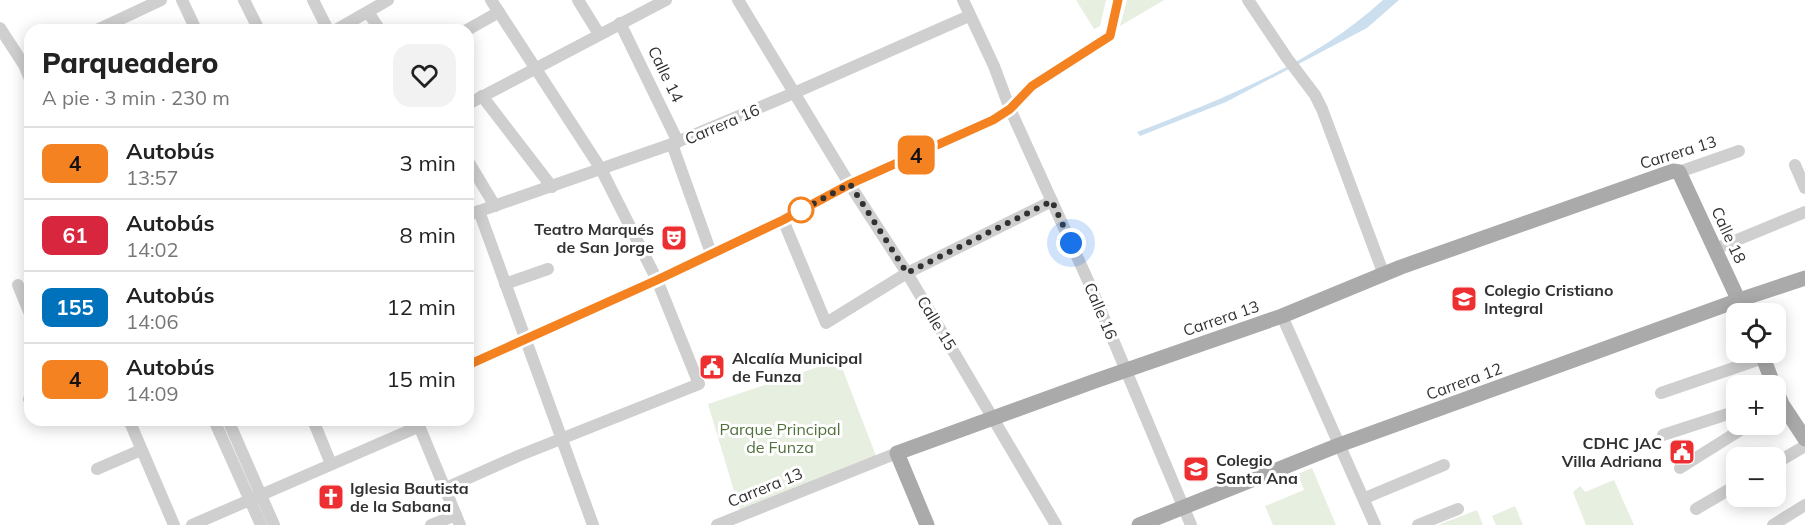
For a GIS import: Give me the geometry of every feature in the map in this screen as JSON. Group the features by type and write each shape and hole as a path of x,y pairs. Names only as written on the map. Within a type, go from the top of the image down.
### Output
{"main road":[{"name":"Carrera 13","path":"897,453 1282,316 1384,275 1619,189 1673,171 1679,172"},
{"name":"Calle 18","path":"1679,172 1740,303"},
{"name":"Carrera 12","path":"1751,303 1805,278"},
{"name":"Carrera 12","path":"1139,525 1340,446 1726,313"},
{"path":"1786,410 1805,439"},
{"path":"897,453 927,525"}],"street":[{"path":"182,0 193,24"},
{"path":"244,0 256,24"},
{"path":"313,0 325,24"},
{"path":"347,24 388,0"},
{"path":"446,488 562,438 699,384 657,280 601,169 491,0"},
{"path":"578,0 599,34"},
{"path":"474,101 666,0"},
{"name":"Calle 15","path":"738,0 907,273 1056,525"},
{"name":"Calle 16","path":"963,0 994,66 1010,109 1126,370 1191,525"},
{"path":"474,362 657,280 783,220 850,184 993,120 1010,109 1032,86 1110,36 1118,0"},
{"path":"1248,0 1322,109 1384,275"},
{"path":"112,24 155,1"},
{"path":"368,12 376,24"},
{"path":"474,26 499,12"},
{"name":"Carrera 16","path":"474,213 675,143 969,16"},
{"name":"Calle 14","path":"620,23 675,143 711,253"},
{"path":"0,28 24,60"},
{"path":"482,96 552,187"},
{"name":"Carrera 13","path":"1679,172 1739,151"},
{"path":"1795,165 1805,188"},
{"path":"474,171 495,206"},
{"path":"783,220 826,323 907,273 1052,201"},
{"path":"1715,249 1805,213"},
{"path":"474,215 505,284 593,525"},
{"path":"505,284 548,269"},
{"path":"18,285 24,300"},
{"path":"1282,316 1376,525"},
{"path":"1661,393 1743,363"},
{"path":"1664,435 1726,415"},
{"path":"131,426 174,525"},
{"path":"217,426 261,525"},
{"path":"231,426 274,525"},
{"path":"315,426 331,464"},
{"path":"192,525 412,426"},
{"path":"419,426 458,520 432,525"},
{"path":"1680,468 1732,435"},
{"path":"1786,457 1805,446"},
{"path":"97,469 141,450"},
{"name":"Carrera 13","path":"717,525 736,522 897,453"},
{"path":"1365,498 1444,465"},
{"path":"1696,509 1726,492"},
{"path":"1773,525 1805,505"},
{"path":"1418,525 1458,509"}],"green space":[{"path":"1076,0 1106,0 1100,26 1094,29"},
{"path":"1127,0 1164,0 1120,26"},
{"name":"Parque Principal de Funza","path":"839,360 878,461 740,511 708,404"},
{"path":"1312,468 1336,525 1273,525 1265,506 1304,490 1298,474"},
{"path":"1614,480 1634,525 1586,525 1573,492 1580,486 1585,492"},
{"path":"1515,506 1523,525 1496,525 1492,516"},
{"path":"1477,510 1483,525 1438,525"}],"water":[{"path":"1383,0 1399,0 1367,28 1226,102 1140,136 1137,132 1235,92 1297,61 1356,23"}],"bus line":[{"name":"4","path":"474,362 657,280 783,220 850,184 993,120 1010,109 1018,98 1032,86 1110,36 1118,0"}],"place":[{"name":"Teatro Marqués de San Jorge","path":"674,238"},
{"name":"Colegio Cristiano Integral","path":"1464,299"},
{"name":"Alcalía Municipal de Funza","path":"712,367"},
{"name":"CDHC JAC Villa Adriana","path":"1682,452"},
{"name":"Colegio Santa Ana","path":"1196,469"},
{"name":"Iglesia Bautista de la Sabana","path":"331,497"}],"route":[{"path":"801,210 798,212 850,184 907,273 1052,201 1071,243"}]}
